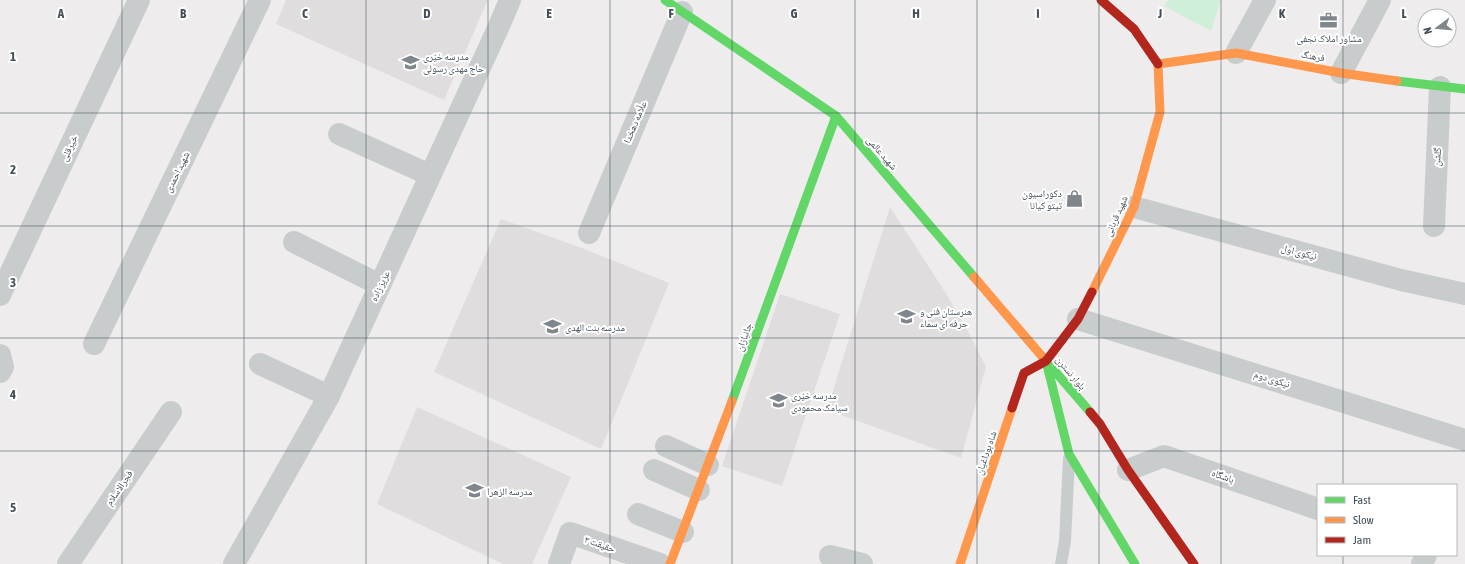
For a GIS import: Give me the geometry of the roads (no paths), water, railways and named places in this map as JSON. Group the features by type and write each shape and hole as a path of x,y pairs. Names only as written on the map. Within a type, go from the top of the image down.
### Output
{"main road":[{"path":"1101,0 1134,29 1158,64"},
{"name":"شهید عالمی","path":"673,6 836,116 1046,361"},
{"name":"فرهنگ","path":"1158,64 1236,53 1341,73 1440,87 1465,89"},
{"name":"شهید قربانی","path":"1046,361 1078,319 1134,207 1160,112 1158,64"},
{"name":"جانبازان","path":"670,564 684,532 836,116"},
{"name":"بلوار نسترن","path":"1046,361 1069,454 1135,564"},
{"name":"بلوار نسترن","path":"1046,361 1100,424 1128,470 1194,564"},
{"name":"شاه بوداغیان","path":"960,564 1024,373 1046,361"}],"street":[{"name":"خیرقلی","path":"0,295 139,0"},
{"name":"شهید احمدی","path":"94,344 260,0"},
{"name":"عزیز زاده","path":"234,564 329,396 510,0"},
{"path":"1236,53 1265,0"},
{"path":"1341,73 1380,0"},
{"name":"علّامه دهخدا","path":"589,233 673,6"},
{"name":"گلشن","path":"1434,226 1440,87"},
{"path":"340,134 430,175"},
{"name":"نیکوی اول","path":"1134,207 1401,280 1465,294"},
{"path":"294,242 380,285"},
{"name":"نیکوی دوم","path":"1078,319 1465,440"},
{"path":"0,355 3,367 0,372"},
{"path":"260,364 329,396"},
{"name":"فجرالاسلام","path":"68,564 171,412"},
{"path":"666,446 708,465"},
{"name":"باشگاه","path":"1128,470 1164,456 1317,509"},
{"path":"654,470 699,490"},
{"path":"638,514 684,532"},
{"name":"حقیقت ۳","path":"559,564 570,534 660,564"},
{"path":"830,556 862,564"}],"lane":[{"path":"1061,564 1065,541 1069,454"}],"place":[{"name":"مشاور املاک نجفی","path":"1329,21"},
{"name":"مدرسه خیّری حاج مهدی رسولی","path":"410,62"},
{"name":"دکوراسیون تیتو کیانا","path":"1075,199"},
{"name":"هنرستان فنی و حرفه ای سماء","path":"907,317"},
{"name":"مدرسه بنت الهدی","path":"552,327"},
{"name":"مدرسه خیّری سیامک محمودی","path":"778,401"},
{"name":"مدرسه الزهرا","path":"474,491"}]}
